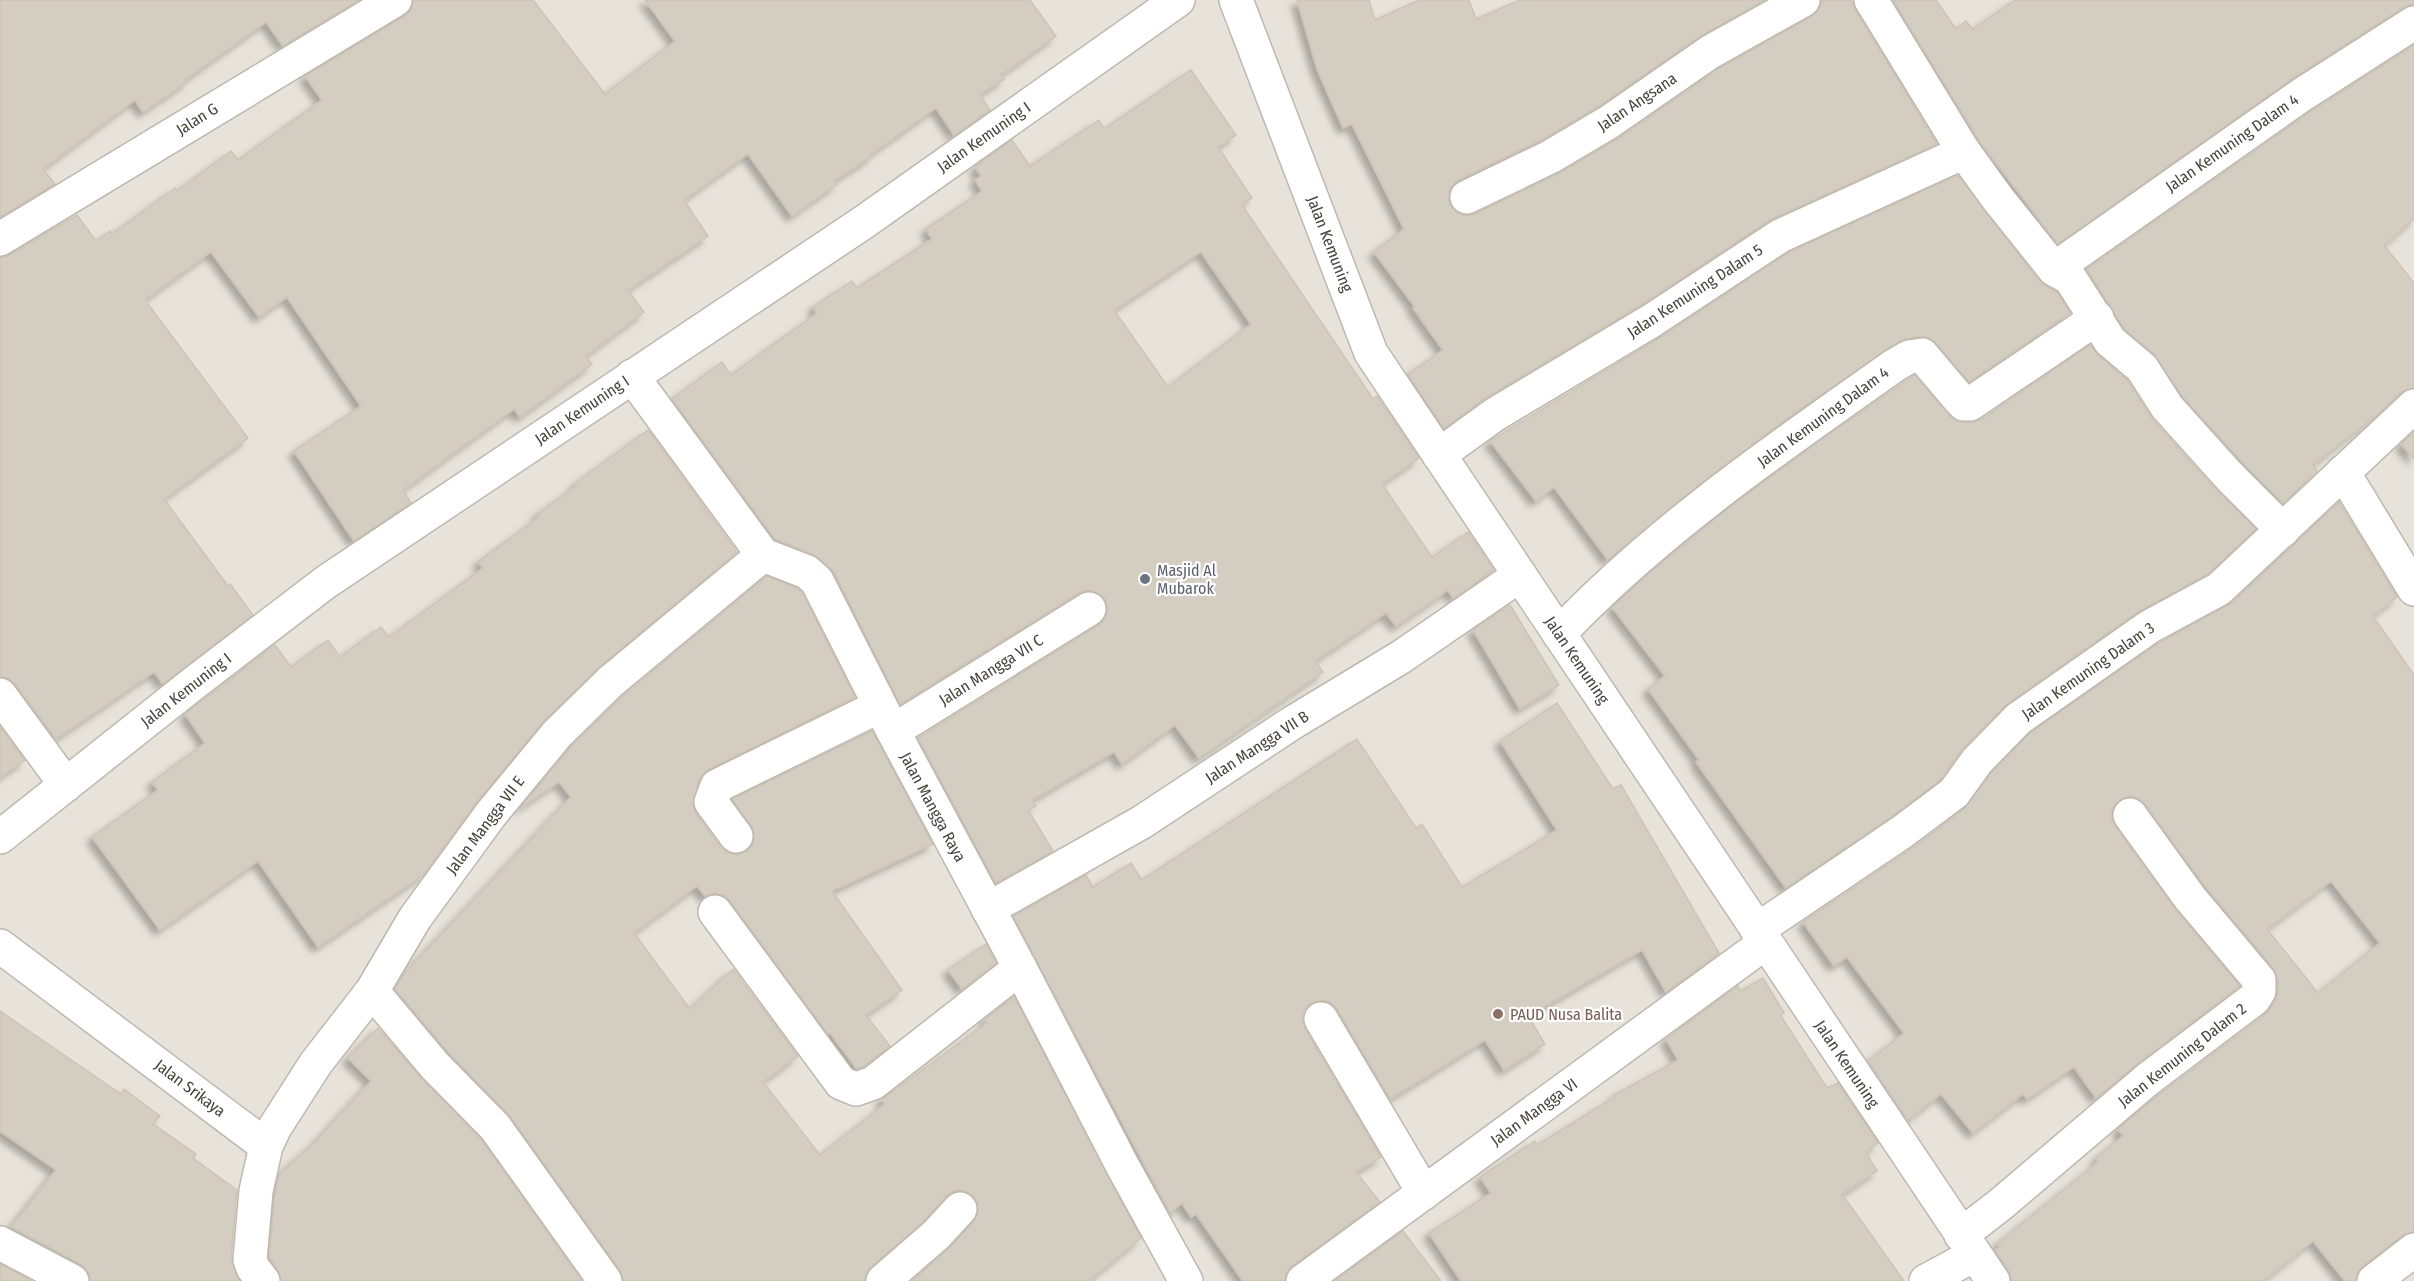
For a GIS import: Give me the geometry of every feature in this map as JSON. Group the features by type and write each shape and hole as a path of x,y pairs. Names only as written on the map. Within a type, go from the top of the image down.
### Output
{"street":[{"name":"Jalan G","path":"0,239 394,0"},
{"name":"Jalan Kemuning I","path":"0,837 326,582 864,222 1178,0"},
{"name":"Jalan Kemuning","path":"1236,0 1371,353 1993,1281"},
{"name":"Jalan Angsana","path":"1467,197 1560,151 1609,122 1710,52 1803,0"},
{"path":"1871,0 1964,152 2054,269 2070,278 2110,340 2142,368 2167,407 2229,476 2283,530"},
{"name":"Jalan Kemuning Dalam 4","path":"2054,269 2303,94 2414,23"},
{"name":"Jalan Kemuning Dalam 5","path":"1439,455 1494,415 1651,321 1780,236 1964,152"},
{"name":"Jalan Kemuning Dalam 4","path":"1559,634 1598,593 1691,516 1744,474 1895,365 1909,357 1922,355 1960,400 1970,404 2097,318"},
{"path":"632,376 763,555"},
{"name":"Jalan Kemuning Dalam 3","path":"1761,937 1954,793 1977,761 2018,719 2149,627 2219,589 2414,406"},
{"path":"2343,472 2414,589"},
{"name":"Jalan Mangga Raya","path":"763,555 807,572 817,581 886,719 1184,1280"},
{"name":"Jalan Mangga VII E","path":"266,1146 275,1127 316,1063 372,991 415,918 490,814 557,734 610,682 763,555"},
{"name":"Jalan Mangga VII B","path":"988,909 1142,822 1292,723 1401,657 1520,575"},
{"name":"Jalan Mangga VII C","path":"736,836 711,802 717,786 886,719 1089,609"},
{"path":"0,695 66,785"},
{"name":"Jalan Kemuning Dalam 2","path":"1967,1245 2001,1204 2148,1079 2254,999 2259,990 2259,980 2190,898 2130,815"},
{"path":"715,912 841,1083 856,1089 873,1083 1020,968"},
{"name":"Jalan Mangga VI","path":"1303,1281 1424,1193 1761,937"},
{"name":"Jalan Srikaya","path":"0,946 266,1146"},
{"path":"372,991 435,1066 495,1127 604,1281"},
{"path":"1321,1019 1424,1193"},
{"path":"253,1277 250,1260 253,1212 266,1146"},
{"path":"888,1279 936,1235 960,1209"},
{"path":"0,1243 72,1281"},
{"path":"1926,1281 1967,1245"},
{"path":"2374,1281 2414,1250"}],"shaded area":[{"path":"0,0 2414,0 2414,1281 0,1281"}],"building":[{"path":"0,0 359,0 283,46 266,22 143,112 135,100 43,169 55,184 0,217"},
{"path":"414,0 533,0 605,94 675,41 645,0 1030,0 1056,36 1001,75 1004,79 980,94 990,110 954,135 936,108 870,155 871,157 834,181 837,184 792,216 748,154 684,200 708,236 628,290 644,312 586,356 592,364 520,417 514,409 403,490 411,503 354,541 294,451 361,406 287,297 259,317 211,252 145,300 248,438 164,499 228,586 230,584 253,615 163,684 154,672 56,739 15,684 8,678 0,677 0,258 10,255 77,215 96,241 110,231 112,234 175,188 177,191 231,151 238,160 322,100 305,76 405,16 411,10"},
{"path":"1297,0 1369,0 1375,20 1419,0 1469,0 1476,19 1520,0 1765,0 1699,37 1599,106 1541,140 1458,180 1451,187 1448,195 1450,205 1456,212 1465,216 1475,214 1558,174 1619,138 1720,68 1812,16 1819,9 1822,0 1852,0 1855,10 1937,144 1770,220 1641,305 1484,399 1444,428 1408,374 1443,350 1413,308 1415,307 1374,252 1404,229 1352,124 1343,128 1317,69"},
{"path":"1893,0 1936,0 1956,29 1966,21 1973,29 2015,0 2414,0 2414,4 2404,7 2293,78 2058,244 1980,142"},
{"path":"2414,45 2414,219 2384,245 2414,283 2414,388 2401,392 2377,415 2313,465 2317,471 2283,503 2182,396 2154,354 2124,329 2087,269 2313,110"},
{"path":"1191,70 1236,135 1218,147 1252,198 1242,205 1373,399 1377,396 1419,458 1382,484 1432,557 1468,532 1494,570 1453,598 1448,590 1396,626 1386,613 1315,661 1323,672 1199,758 1175,725 1122,764 1114,752 1032,800 1036,806 1028,810 1053,851 996,883 918,738 1099,625 1108,609 1105,599 1089,590 1079,593 900,704 834,572 814,555 775,539 672,399 722,362 731,375 817,313 813,307 852,281 857,288 932,239 926,229 982,191 975,180 981,176 975,167 1012,140 1030,166 1099,120 1104,129","holes":["1201,252 1251,324 1168,387 1114,310"]},
{"path":"1958,175 2039,281 2057,292 2070,313 1969,382 1936,343 1929,338 1919,336 1900,341 1796,412 1709,477 1608,560 1554,487 1536,501 1490,441 1661,337 1789,252"},
{"path":"2090,345 2128,381 2153,420 2215,489 2256,529 2208,574 2138,612 2007,704 1963,748 1940,780 1891,817 1786,888 1696,762 1699,760 1648,689 1665,676 1612,607 1648,574 1731,506 1915,375 1951,417 1957,421 1971,423 1981,420"},
{"path":"648,430 737,552 598,668 544,721 477,802 423,875 318,947 258,861 160,930 92,837 158,790 152,782 205,743 185,714 275,645 291,667 328,640 340,657 381,627 389,637 483,568 478,562 539,517 537,514 576,486 574,484"},
{"path":"2414,432 2414,459 2401,444"},
{"path":"2339,502 2397,597 2373,616 2414,675 2414,1232 2403,1235 2363,1266 2357,1273 2356,1281 2345,1281 2313,1241 2263,1281 2012,1281 2009,1271 1995,1251 2000,1247 1997,1244 2098,1162 2096,1158 2123,1136 2118,1129 2160,1094 2266,1014 2278,992 2278,980 2274,969 2205,886 2145,804 2129,796 2120,800 2113,808 2111,817 2115,826 2175,909 2240,986 2096,1098 2074,1067 2027,1099 2023,1094 1973,1133 1941,1094 1908,1120 1868,1061 1904,1033 1847,957 1834,966 1803,922 1913,848 1965,808 1991,773 2030,733 2159,643 2232,603","holes":["2331,881 2380,943 2318,993 2267,929"]},
{"path":"767,576 797,588 802,593 855,697 709,769 699,779 693,805 696,813 721,848 737,855 747,851 753,844 754,833 751,825 732,799 872,731 933,844 832,891 902,990 866,1015 890,1046 857,1069 830,1033 828,1034 730,901 723,895 714,893 705,896 697,886 634,933 690,1009 733,969 798,1056 763,1082 820,1155 885,1104 881,1100 987,1023 984,1020 1014,997 1141,1238 1089,1281 912,1281 948,1249 974,1221 978,1213 978,1203 972,1195 964,1191 954,1191 946,1196 923,1222 871,1267 866,1274 865,1281 623,1281 620,1270 510,1116 449,1053 395,989 403,975 571,797 559,782 519,809 571,747 623,696"},
{"path":"1510,605 1559,685 1520,709 1473,630"},
{"path":"1557,703 1613,789 1621,785 1719,953 1666,992 1642,950 1528,1016 1545,1044 1504,1070 1485,1040 1390,1099 1337,1009 1330,1002 1321,1000 1311,1003 1304,1010 1302,1019 1305,1029 1381,1157 1356,1172 1380,1202 1292,1266 1286,1273 1285,1281 1243,1281 1196,1214 1191,1217 1182,1203 1170,1213 1013,916 1086,875 1093,887 1131,863 1142,880 1357,739 1416,828 1422,824 1462,887 1557,830 1500,741"},
{"path":"0,727 25,760 0,777"},
{"path":"986,944 996,963 962,989 948,970"},
{"path":"1763,978 1784,1013 1781,1016 1827,1088 1838,1083 1878,1143 1866,1152 1877,1171 1842,1194 1904,1281 1461,1281 1429,1233 1491,1193 1480,1177 1535,1141 1537,1145 1615,1097 1614,1095 1678,1060 1666,1039 1738,986 1741,991"},
{"path":"0,1011 121,1094 124,1089 160,1116 153,1124 196,1154 193,1158 237,1190 231,1258 239,1281 91,1281 88,1272 81,1264 11,1227 56,1170 0,1131"},
{"path":"378,1028 422,1079 481,1139 582,1281 281,1281 278,1270 269,1257 279,1174 315,1142 371,1081 348,1058"},
{"path":"1403,1231 1441,1281 1335,1281"},
{"path":"0,1264 32,1281 0,1281"}],"place":[{"name":"Masjid Al Mubarok","path":"1145,579"},
{"name":"PAUD Nusa Balita","path":"1498,1014"}]}
